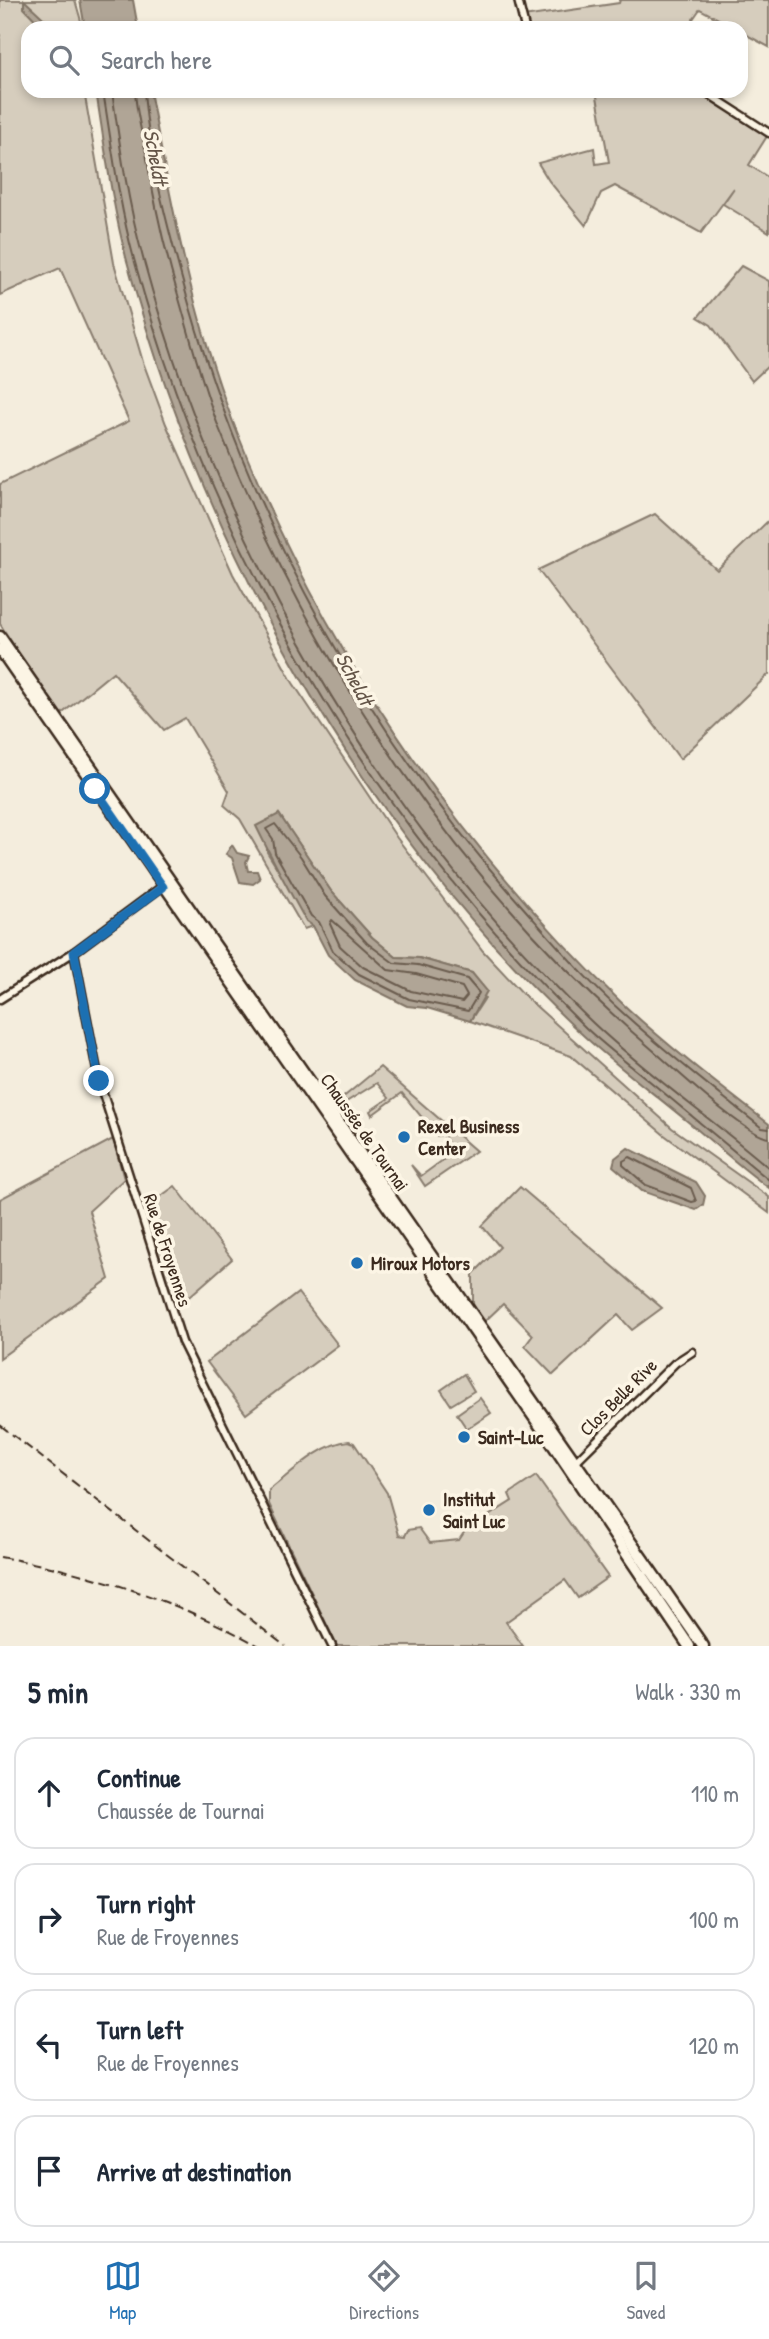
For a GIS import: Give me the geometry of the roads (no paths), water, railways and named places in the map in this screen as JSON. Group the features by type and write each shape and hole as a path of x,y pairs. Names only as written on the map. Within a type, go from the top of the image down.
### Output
{"main road":[{"name":"Chaussée de Tournai","path":"0,637 165,884"},
{"name":"Chaussée de Tournai","path":"0,649 572,1464 703,1646"},
{"name":"Chaussée de Tournai","path":"572,1464 689,1646"}],"street":[{"path":"518,0 522,21"},
{"path":"715,98 769,133"},
{"path":"0,999 74,952 165,884"},
{"name":"Rue de Froyennes","path":"74,952 99,1081 182,1342 332,1646"},
{"name":"Clos Belle Rive","path":"572,1464 675,1363 692,1352"}],"water":[{"path":"24,0 46,21 36,21 24,8"},
{"path":"80,0 133,0 137,21 84,21"},
{"name":"Scheldt","path":"97,98 151,98 194,300 219,382 267,503 306,583 397,735 449,808 504,877 563,943 642,1022 769,1124 769,1188 584,1036 505,956 431,870 363,778 302,680 248,579 200,475 160,368 127,261 109,176"},
{"path":"279,814 331,891 372,937 396,957 419,958 472,973 487,991 470,1021 427,1008 407,1006 355,980 328,955 313,926 306,921 299,909 256,826"},
{"path":"232,845 237,853 249,856 246,862 248,871 257,871 260,879 253,884 240,882 232,858 226,854"},
{"path":"628,1148 696,1182 705,1196 703,1205 696,1210 642,1191 613,1166 615,1158"}],"railway":[{"path":"0,1425 285,1646"},
{"path":"0,1557 67,1571 133,1590 197,1615 259,1646"}],"place":[{"name":"Rexel Business Center","path":"404,1137"},
{"name":"Miroux Motors","path":"357,1263"},
{"name":"Saint-Luc","path":"464,1437"},
{"name":"Institut Saint Luc","path":"429,1510"}]}
